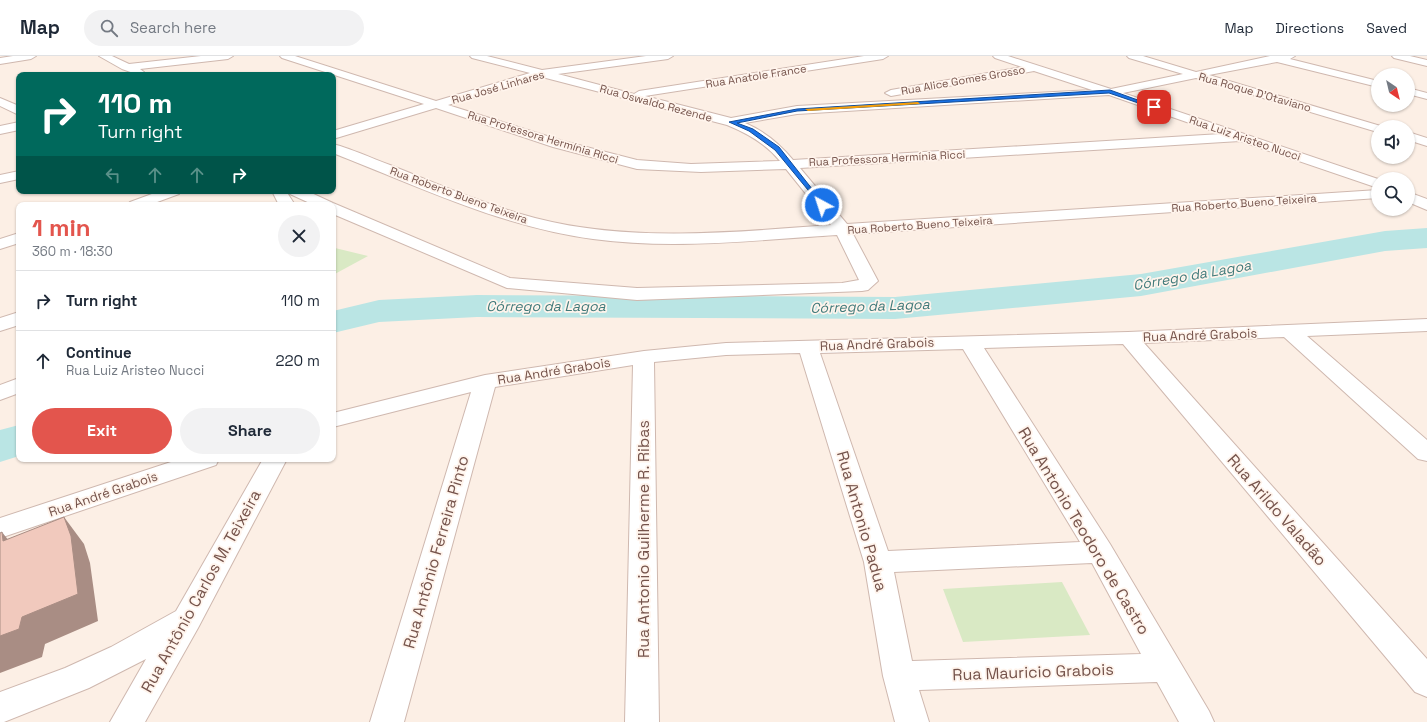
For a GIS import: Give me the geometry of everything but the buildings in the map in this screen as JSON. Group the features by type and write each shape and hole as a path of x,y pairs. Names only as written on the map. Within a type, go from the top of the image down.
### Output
{"street":[{"path":"0,61 31,56"},
{"path":"104,56 138,72"},
{"path":"126,67 228,56"},
{"name":"Rua Professora Hermínia Ricci","path":"285,56 335,72"},
{"name":"Rua Oswaldo Rezende","path":"336,209 506,283 637,294 842,288 862,286 870,281 843,230 788,164 777,148 751,130 731,122 475,56"},
{"name":"Rua José Linhares","path":"336,134 543,73 668,56"},
{"name":"Rua Anatole France","path":"629,95 883,56"},
{"name":"Rua Luiz Aristeo Nucci","path":"998,56 1110,92 1371,182"},
{"name":"Rua Roque D'Otaviano","path":"1132,56 1371,126"},
{"path":"731,122 797,110 1110,92 1197,75 1272,57 1290,56"},
{"path":"1397,56 1427,63"},
{"path":"1272,57 1371,82"},
{"name":"Rua Alice Gomes Grosso","path":"797,110 1035,68"},
{"name":"Rua Professora Hermínia Ricci","path":"336,72 591,153 646,166 734,168 1241,137"},
{"path":"896,92 919,103"},
{"path":"1415,93 1427,96"},
{"path":"0,101 16,109"},
{"path":"0,130 16,127"},
{"path":"1415,138 1427,142"},
{"name":"Rua Roberto Bueno Teixeira","path":"336,149 466,200 532,222 593,234 667,239 843,230 1371,194"},
{"path":"0,179 16,175"},
{"path":"1415,192 1427,191"},
{"path":"302,194 319,202"},
{"path":"146,202 171,195"},
{"path":"1415,199 1427,205"},
{"path":"0,244 16,239"},
{"name":"Rua André Grabois","path":"336,419 485,382 644,357 726,349 969,341 1128,338 1289,331 1423,329"},
{"path":"1289,331 1427,453"},
{"name":"Rua Arildo Valadão","path":"1128,338 1427,682"},
{"name":"Rua Antonio Teodoro de Castro","path":"969,341 1100,552 1197,722"},
{"name":"Rua Antonio Padua","path":"808,347 878,562 900,676 912,722"},
{"name":"Rua Antonio Guilherme R. Ribas","path":"642,722 644,357"},
{"name":"Rua Antônio Ferreira Pinto","path":"387,722 485,382"},
{"path":"0,393 16,386"},
{"name":"Rua André Grabois","path":"0,528 198,462"},
{"name":"Rua Antônio Carlos M. Teixeira","path":"128,722 187,619 273,462"},
{"path":"878,562 1100,552"},
{"path":"0,708 77,678 122,657 187,619"},
{"name":"Rua Mauricio Grabois","path":"900,676 1166,667"}],"green space":[{"path":"336,248 368,256 336,273"},
{"path":"1062,582 1090,635 963,642 943,589"}],"waterway":[{"name":"Córrego da Lagoa","path":"336,321 379,311 477,306 895,308 1141,285 1385,241 1427,238"},
{"name":"Córrego da Lagoa","path":"0,446 16,441"}],"slow traffic":[{"path":"808,109 918,103"}],"route":[{"path":"822,205 788,164 777,148 751,130 731,122 797,110 1110,92 1154,107"}]}
